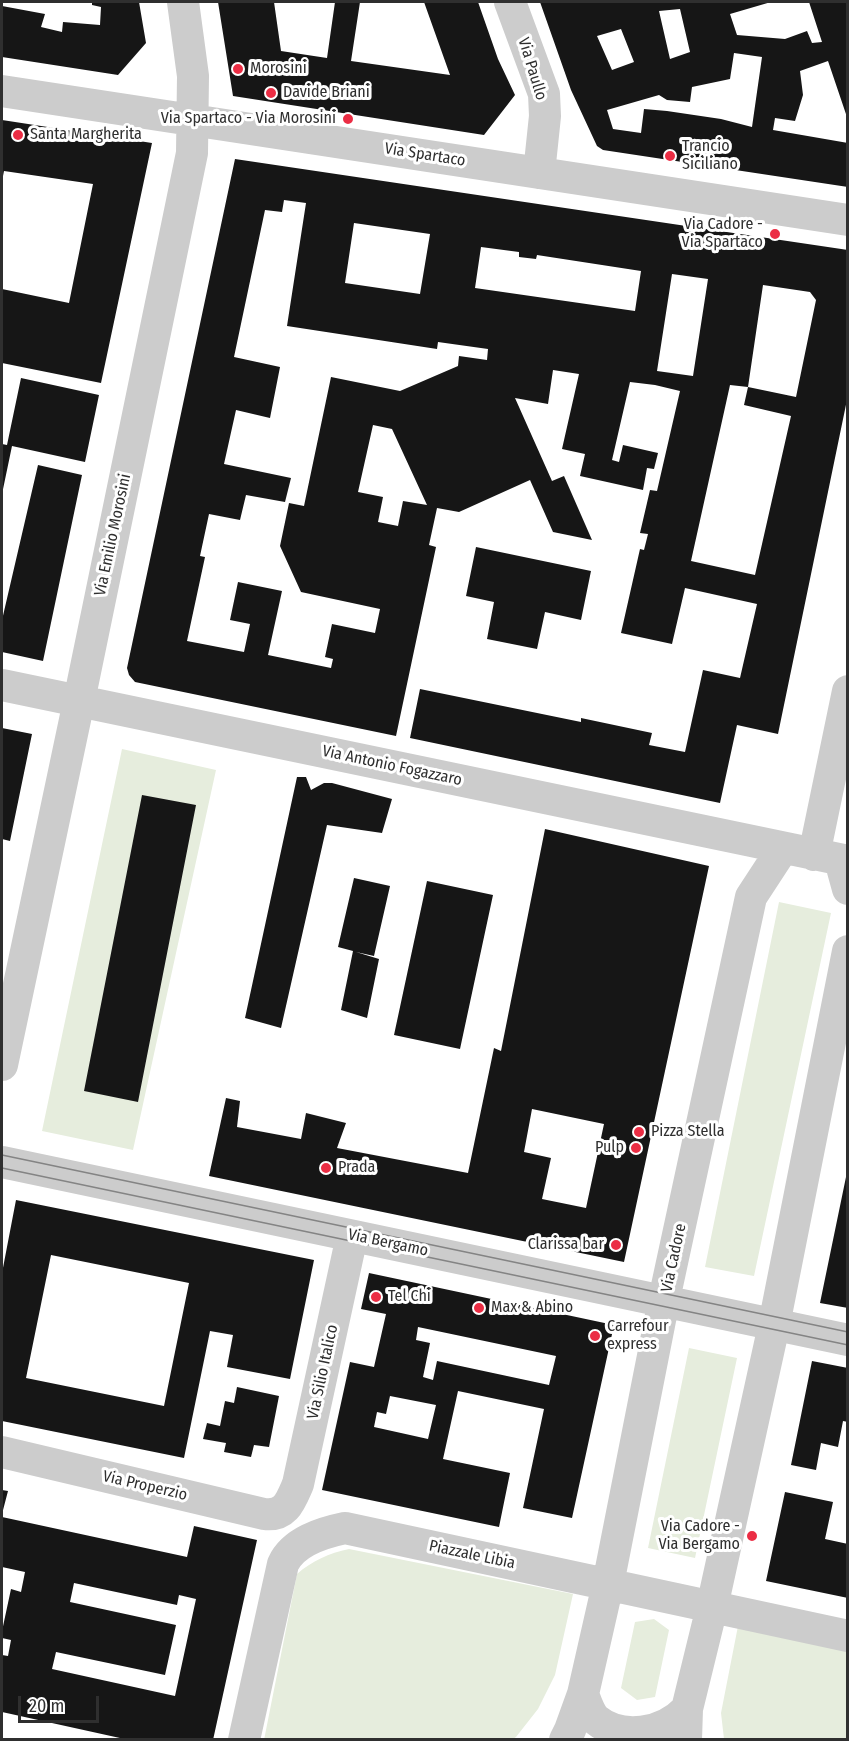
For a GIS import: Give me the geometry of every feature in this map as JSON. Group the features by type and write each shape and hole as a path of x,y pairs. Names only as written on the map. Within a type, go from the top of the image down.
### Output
{"street":[{"name":"Via Emilio Morosini","path":"2,1065 192,153 193,76 183,2"},
{"name":"Via Paullo","path":"510,2 544,94 545,116 539,173"},
{"name":"Via Spartaco","path":"2,91 848,220"},
{"name":"Via Antonio Fogazzaro","path":"2,685 783,848"},
{"path":"783,848 837,866 848,691"},
{"name":"Via Cadore","path":"565,1740 583,1694 608,1584 664,1302 751,897 783,848"},
{"path":"687,1740 687,1708 712,1607 774,1326 848,951"},
{"name":"Via Bergamo","path":"2,1162 848,1340"},
{"name":"Via Silio Italico","path":"288,1507 298,1484 352,1236"},
{"name":"Via Properzio","path":"2,1452 264,1514 279,1513 288,1507"},
{"name":"Piazzale Libia","path":"244,1740 283,1564 293,1550 313,1537 345,1528 848,1636"},
{"path":"583,1694 596,1721 614,1736 626,1738 646,1737 659,1732 669,1726 687,1708"}],"green space":[{"path":"122,749 216,770 133,1150 42,1131"},
{"path":"779,902 831,913 754,1276 705,1267"},
{"path":"689,1348 737,1358 695,1558 648,1548"},
{"path":"349,1549 573,1594 555,1675 538,1709 516,1737 513,1739 264,1740 297,1574 321,1558"},
{"path":"654,1619 669,1630 655,1697 637,1700 621,1688 635,1622"},
{"path":"738,1626 847,1649 847,1739 724,1739 721,1713"}],"building":[{"path":"92,2 139,2 146,43 118,75 2,57 2,6 45,14 41,27 62,32 63,22 100,25 101,7 92,5"},
{"path":"218,2 274,2 281,51 327,58 335,2 360,2 351,61 450,75 424,2 478,2 498,59 515,95 484,135 233,96"},
{"path":"540,2 771,2 730,14 737,35 785,39 807,31 812,43 822,42 809,2 848,2 848,120 828,61 800,71 803,95 795,121 775,118 773,130 848,143 848,187 603,150 597,146 571,90","holes":["680,9 690,52 670,59 659,11","621,29 634,62 612,70 597,36","734,53 762,57 752,127 721,119 644,109 641,133 613,129 607,110 659,95 667,100 690,102 692,87 730,79"]},
{"path":"2,120 152,143 101,383 2,363 2,289 69,303 93,184 4,171 2,181"},
{"path":"235,159 848,250 848,395 778,734 737,725 720,803 410,738 420,689 581,722 581,718 652,733 649,745 685,752 703,670 740,678 757,604 685,588 672,644 621,633 640,549 644,550 648,534 640,533 650,490 657,491 680,391 655,385 630,382 612,460 619,462 623,445 658,453 654,469 647,468 643,490 580,476 585,454 562,449 579,374 553,370 548,404 515,398 552,481 564,476 592,540 553,532 530,480 459,512 437,508 429,545 436,547 396,736 135,682 127,668","holes":["284,200 306,203 287,326 437,349 438,342 488,349 487,360 459,356 458,366 400,391 331,377 304,506 289,503 280,546 301,592 380,609 375,633 332,624 325,657 333,659 331,668 268,655 282,591 238,582 230,620 250,624 244,652 187,641 205,557 200,556 209,514 240,520 246,495 285,502 291,478 224,464 236,410 270,418 280,367 234,357 265,210 282,212","354,223 430,234 420,294 345,283","481,247 519,252 519,257 536,259 537,255 641,271 635,311 475,288","672,274 708,279 693,376 657,371","763,285 810,292 816,300 796,397 748,387","730,385 748,387 744,405 791,416 755,575 691,561","373,425 392,429 427,505 403,501 398,526 378,522 383,497 358,492"]},
{"path":"21,378 99,395 85,462 12,446 2,494 2,444 7,445"},
{"path":"38,465 82,475 43,661 2,652 2,620"},
{"path":"476,547 591,571 581,620 545,612 537,649 487,639 494,602 466,596"},
{"path":"2,728 32,734 10,841 2,839"},
{"path":"297,777 306,777 311,790 324,783 332,783 392,799 382,833 327,825 281,1028 245,1018"},
{"path":"142,795 196,805 138,1102 84,1091"},
{"path":"545,829 709,866 624,1262 209,1176 226,1098 240,1101 237,1127 301,1139 306,1113 346,1123 337,1148 468,1173 494,1048 501,1051","holes":["532,1109 604,1124 586,1208 542,1199 551,1158 524,1152"]},
{"path":"354,878 390,886 374,956 356,952 379,959 367,1018 341,1010 353,951 338,947"},
{"path":"427,881 493,895 460,1049 394,1035"},
{"path":"846,1177 848,1177 848,1308 820,1303"},
{"path":"16,1200 314,1260 290,1379 227,1367 233,1335 210,1331 184,1458 2,1421 2,1273","holes":["51,1255 189,1283 164,1406 26,1378"]},
{"path":"369,1273 614,1325 572,1518 523,1508 544,1409 458,1391 443,1459 510,1473 499,1527 322,1490 350,1362 374,1367 386,1314 361,1309","holes":["418,1327 556,1356 549,1385 437,1361 433,1380 423,1377 430,1343 416,1340","390,1396 436,1405 428,1439 374,1427 377,1412 386,1414"]},
{"path":"812,1361 848,1368 848,1422 843,1421 838,1447 821,1443 816,1470 791,1465"},
{"path":"237,1387 279,1396 269,1447 254,1445 251,1457 224,1452 226,1443 203,1439 207,1423 220,1426 225,1401 234,1403"},
{"path":"2,1490 8,1491 2,1514"},
{"path":"785,1492 833,1502 825,1539 848,1544 848,1598 766,1581"},
{"path":"2,1517 187,1557 194,1526 257,1540 213,1740 129,1740 2,1712 2,1655 8,1656 11,1640 2,1638 2,1631 11,1589 21,1592 25,1572 2,1567","holes":["74,1583 177,1605 179,1595 196,1599 175,1696 52,1669 56,1652 165,1675 176,1625 70,1602"]}],"tram line":[{"path":"2,1155 848,1332"},
{"path":"2,1168 848,1345"}],"place":[{"name":"Morosini","path":"238,69"},
{"name":"Davide Briani","path":"271,93"},
{"name":"Via Spartaco - Via Morosini","path":"348,119"},
{"name":"Santa Margherita","path":"18,135"},
{"name":"Trancio Siciliano","path":"670,156"},
{"name":"Via Cadore - Via Spartaco","path":"775,234"},
{"name":"Pizza Stella","path":"639,1132"},
{"name":"Pulp","path":"636,1148"},
{"name":"Prada","path":"326,1168"},
{"name":"Clarissa bar","path":"616,1245"},
{"name":"Tel Chi","path":"376,1297"},
{"name":"Max & Abino","path":"479,1308"},
{"name":"Carrefour express","path":"595,1336"},
{"name":"Via Cadore - Via Bergamo","path":"752,1536"}]}
